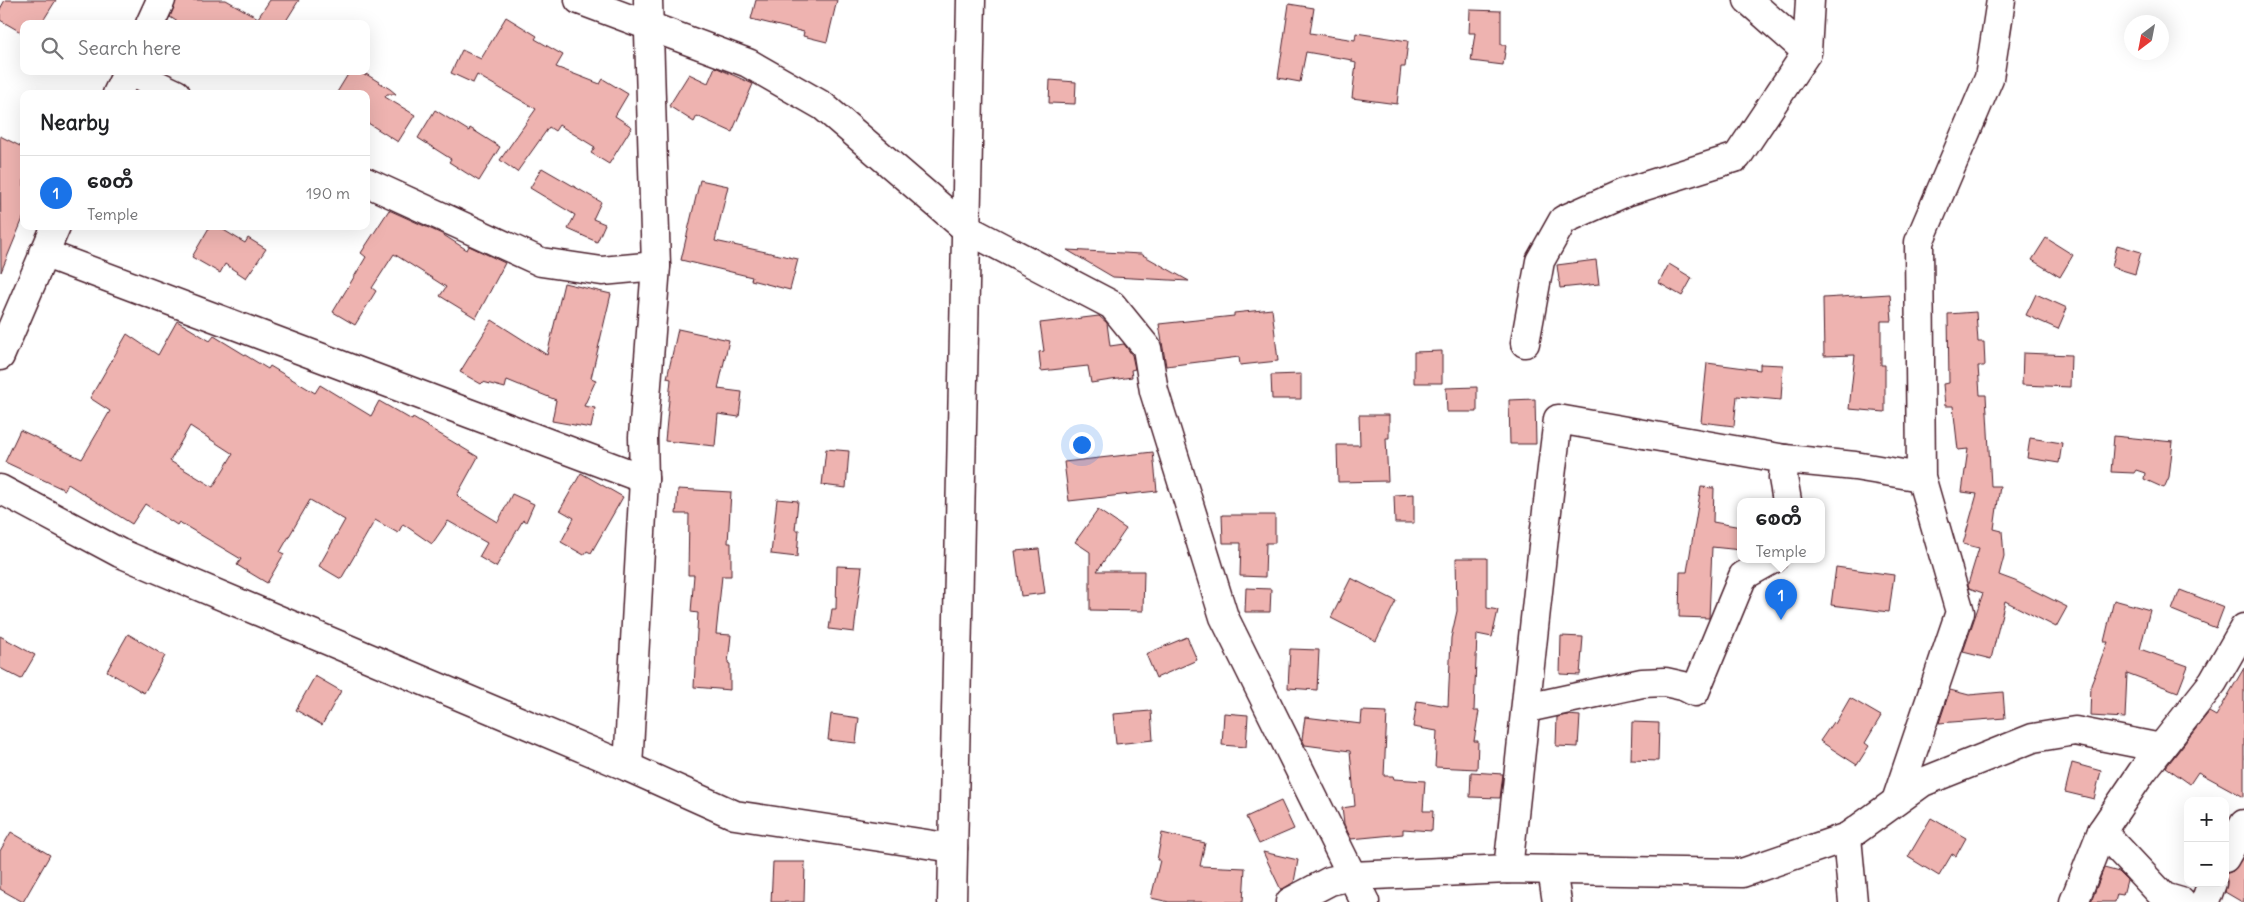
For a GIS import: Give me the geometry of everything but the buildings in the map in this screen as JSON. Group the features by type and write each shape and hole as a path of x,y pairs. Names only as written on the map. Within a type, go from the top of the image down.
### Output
{"street":[{"path":"152,20 161,0"},
{"path":"579,0 748,63 823,106 965,228 1112,305 1147,348 1154,391 1224,617 1365,902"},
{"path":"628,767 644,479 643,437 656,266 648,0"},
{"path":"952,902 971,0"},
{"path":"1748,0 1807,52"},
{"path":"1525,343 1540,261 1563,220 1626,192 1737,158 1807,52 1810,0"},
{"path":"1896,801 1960,612 1921,477 1919,242 1989,78 2001,0"},
{"path":"119,90 126,75"},
{"path":"136,75 168,90"},
{"path":"370,184 541,262 602,271 656,266"},
{"path":"0,356 54,230"},
{"path":"43,253 644,479"},
{"path":"1508,869 1542,548 1558,419 1785,459 1856,466 1921,477"},
{"path":"1785,459 1783,478 1786,498"},
{"path":"0,489 120,553 628,767 734,815 953,848"},
{"path":"1526,708 1642,683 1665,682 1683,686 1695,692 1742,576 1766,563"},
{"path":"2074,902 2102,831 2213,682 2244,628"},
{"path":"1290,902 1330,881 1352,876 1508,869 1742,873 1847,837 1923,782 2033,738 2075,731 2162,748"},
{"path":"2229,851 2244,824"},
{"path":"2102,831 2164,897 2181,902"},
{"path":"1847,837 1853,902"},
{"path":"1552,870 1557,902"},
{"path":"2205,902 2211,887"}],"place":[{"name":"စေတီ","path":"1781,620"}]}
